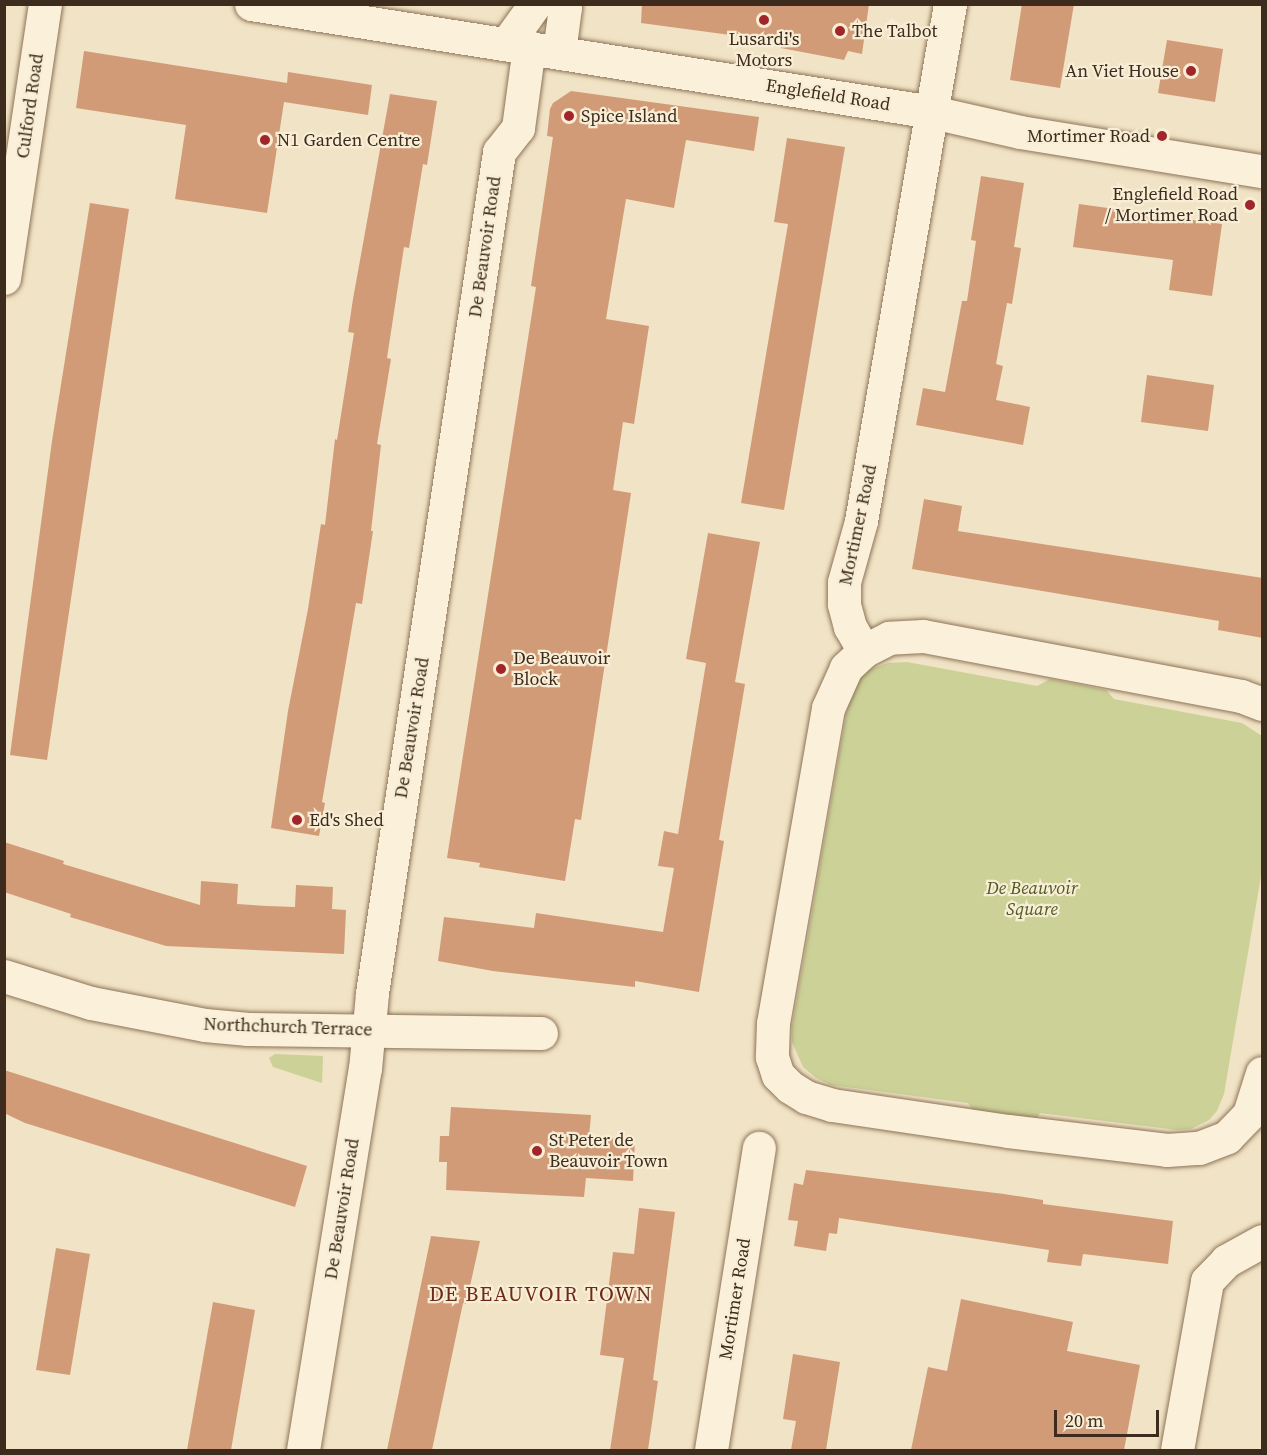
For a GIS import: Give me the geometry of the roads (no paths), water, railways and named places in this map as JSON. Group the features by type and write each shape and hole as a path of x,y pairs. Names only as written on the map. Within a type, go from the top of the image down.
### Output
{"street":[{"name":"Culford Road","path":"4,278 45,4"},
{"name":"Englefield Road","path":"251,4 932,112 1020,132 1263,171"},
{"path":"532,47 535,4"},
{"name":"De Beauvoir Road","path":"303,1450 365,1069 369,1029 499,152 518,128 532,47 565,7 563,4"},
{"name":"Mortimer Road","path":"864,651 850,627 844,604 844,582 861,521 950,4"},
{"path":"1263,704 1241,696 923,636 889,638 864,651 846,668 828,708 773,1023 772,1057 778,1075 790,1088 806,1097 832,1105 1008,1131 1167,1150 1199,1148 1227,1137 1249,1114 1263,1073"},
{"name":"Northchurch Terrace","path":"4,976 91,1003 191,1024 248,1029 541,1033"},
{"name":"Mortimer Road","path":"711,1450 759,1148"},
{"path":"1177,1450 1207,1281 1226,1261 1263,1241"}],"place":[{"name":"Lusardi's Motors","path":"764,20"},
{"name":"The Talbot","path":"840,31"},
{"name":"An Viet House","path":"1191,71"},
{"name":"Spice Island","path":"569,116"},
{"name":"Mortimer Road","path":"1162,136"},
{"name":"N1 Garden Centre","path":"265,140"},
{"name":"Englefield Road / Mortimer Road","path":"1250,205"},
{"name":"De Beauvoir Block","path":"501,669"},
{"name":"Ed's Shed","path":"297,820"},
{"name":"St Peter de Beauvoir Town","path":"537,1151"}],"district":[{"name":"DE BEAUVOIR TOWN","path":"541,1294"}],"park label":[{"name":"De Beauvoir Square","path":"1032,899"}]}
